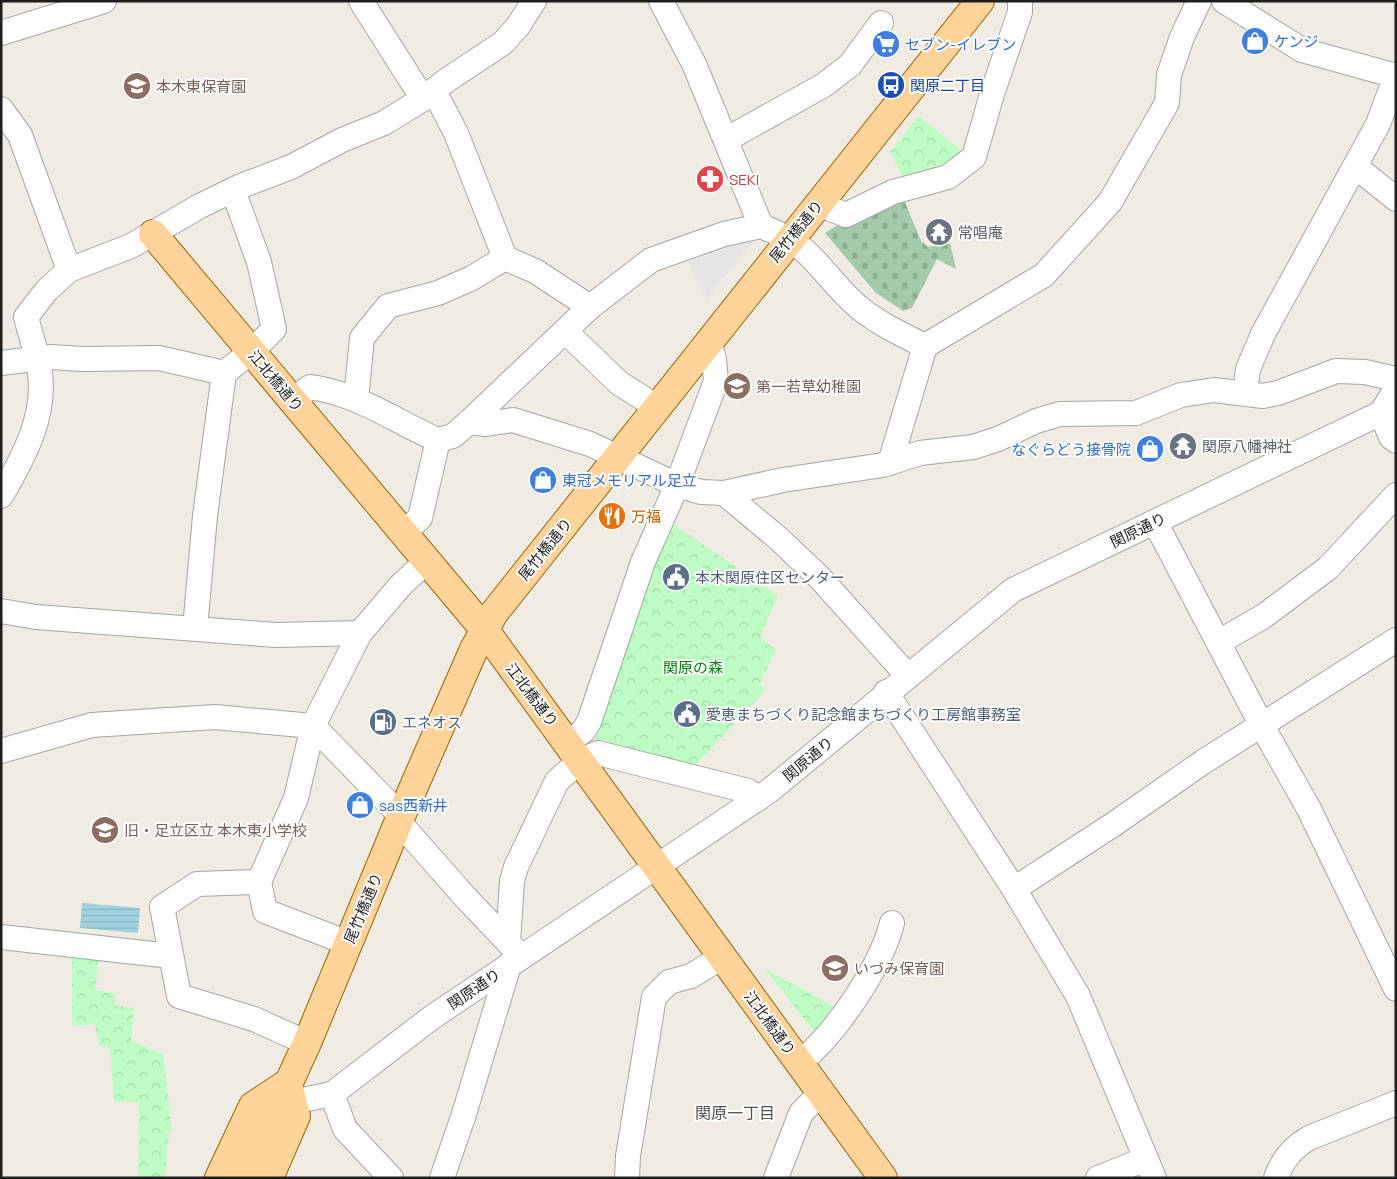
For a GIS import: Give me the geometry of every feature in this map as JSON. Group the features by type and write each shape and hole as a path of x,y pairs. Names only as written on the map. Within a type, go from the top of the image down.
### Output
{"main road":[{"name":"尾竹橋通り","path":"245,1178 286,1096 400,819 484,629 494,613 980,1"},
{"name":"江北橋通り","path":"153,234 484,629 883,1178"},
{"path":"219,1178 253,1106 286,1096 296,1116 269,1178"}],"street":[{"path":"1,32 104,1"},
{"path":"361,1 456,134 506,258 535,272 590,307"},
{"path":"1,496 21,463 33,433 40,399 39,364 26,317 47,290 69,270 131,246 200,206 233,190 291,167 342,140 384,122 428,95 447,80 503,43 518,26 534,1"},
{"path":"661,1 694,64 727,139 761,226"},
{"path":"818,204 846,215 893,192 948,177 974,157 992,94 1020,12 1020,1"},
{"path":"890,463 925,346 1044,275 1110,202 1167,103 1169,76 1182,37 1199,1"},
{"path":"1224,1 1302,50 1396,76 1378,124 1356,167 1263,334 1248,369 1245,393"},
{"path":"727,139 824,85 850,65 881,23"},
{"path":"1,109 20,135 69,270"},
{"path":"1356,167 1396,198"},
{"path":"195,628 205,516 224,373 252,352 274,329 259,262 233,190"},
{"path":"292,400 310,388 327,390 356,399 438,440 453,436 590,307 652,260 724,234 761,226 790,240 806,253 840,291 860,309 880,323 925,346"},
{"path":"356,399 362,338 388,306 438,293 472,278 506,258"},
{"path":"565,331 620,384 657,407"},
{"path":"442,1178 464,1114 513,955 512,882 516,867 557,781 589,722 643,562 676,486 716,381 714,359 709,341"},
{"path":"1,362 50,357 83,359 158,358 224,373"},
{"path":"469,422 486,424 513,420 590,444 676,486 701,492 724,493 783,480 890,463 920,453 973,448 998,440 1036,421 1060,414 1136,413 1181,395 1214,390 1263,396 1278,393 1336,371 1365,372 1396,379"},
{"path":"1396,389 1381,412 1391,437 1396,441"},
{"name":"関原通り","path":"332,1094 513,955 657,866 759,798 886,692 1013,590 1381,412"},
{"path":"404,532 420,518 438,440"},
{"path":"724,493 779,539 820,578 908,675"},
{"path":"1219,642 1264,616 1328,568 1396,495"},
{"path":"1155,522 1262,726 1308,809 1396,989"},
{"path":"348,943 265,911 258,882 296,798 313,726 360,633 401,585 427,561"},
{"path":"1,611 36,617 276,635 360,633"},
{"path":"1014,889 1114,824 1203,762 1396,640"},
{"path":"886,692 1014,889 1078,996 1150,1169 1098,1178"},
{"path":"1,751 92,725 215,718 313,726 400,819 513,955"},
{"path":"574,751 598,753 748,791 759,798"},
{"path":"258,882 197,884 162,907 179,996 254,1018 307,1044"},
{"path":"799,1063 814,1051 847,1011 887,940 892,923"},
{"path":"1,937 170,956"},
{"path":"627,1178 654,997 669,982 691,976 722,957"},
{"path":"776,1178 801,1113 821,1093"},
{"path":"286,1096 332,1094 345,1129 392,1178"},
{"path":"1276,1178 1281,1164 1297,1145 1396,1103"}],"green space":[{"path":"918,116 965,153 949,166 905,181 890,152"},
{"path":"902,195 921,241 928,247 950,243 956,269 937,259 912,308 903,311 876,293 825,233 836,226 845,225"},
{"name":"関原の森","path":"669,521 778,596 760,637 776,650 760,683 765,691 692,769 594,744"},
{"path":"72,950 100,953 95,990 115,993 115,1005 134,1008 131,1041 163,1054 172,1131 169,1132 165,1178 138,1178 139,1102 114,1102 110,1048 99,1045 95,1024 72,1026"},
{"path":"765,969 836,1007 816,1034"}],"shaded area":[{"path":"749,237 753,241 706,300 687,259"}],"water":[{"path":"82,903 140,908 138,933 80,928"}],"place":[{"name":"ケンジ","path":"1255,41"},
{"name":"セブン-イレブン","path":"886,44"},
{"name":"関原二丁目","path":"891,85"},
{"name":"本木東保育園","path":"137,86"},
{"name":"SEKI","path":"710,179"},
{"name":"常唱庵","path":"939,232"},
{"name":"第一若草幼稚園","path":"737,386"},
{"name":"関原八幡神社","path":"1183,446"},
{"name":"なぐらどう接骨院","path":"1150,449"},
{"name":"東冠メモリアル足立","path":"543,480"},
{"name":"万福","path":"612,516"},
{"name":"本木関原住区センター","path":"676,577"},
{"name":"愛恵まちづくり記念館まちづくり工房館事務室","path":"687,714"},
{"name":"エネオス","path":"383,722"},
{"name":"sas西新井","path":"360,805"},
{"name":"旧・足立区立 本木東小学校","path":"105,830"},
{"name":"いづみ保育園","path":"835,968"}],"district":[{"name":"関原一丁目","path":"735,1113"}]}
